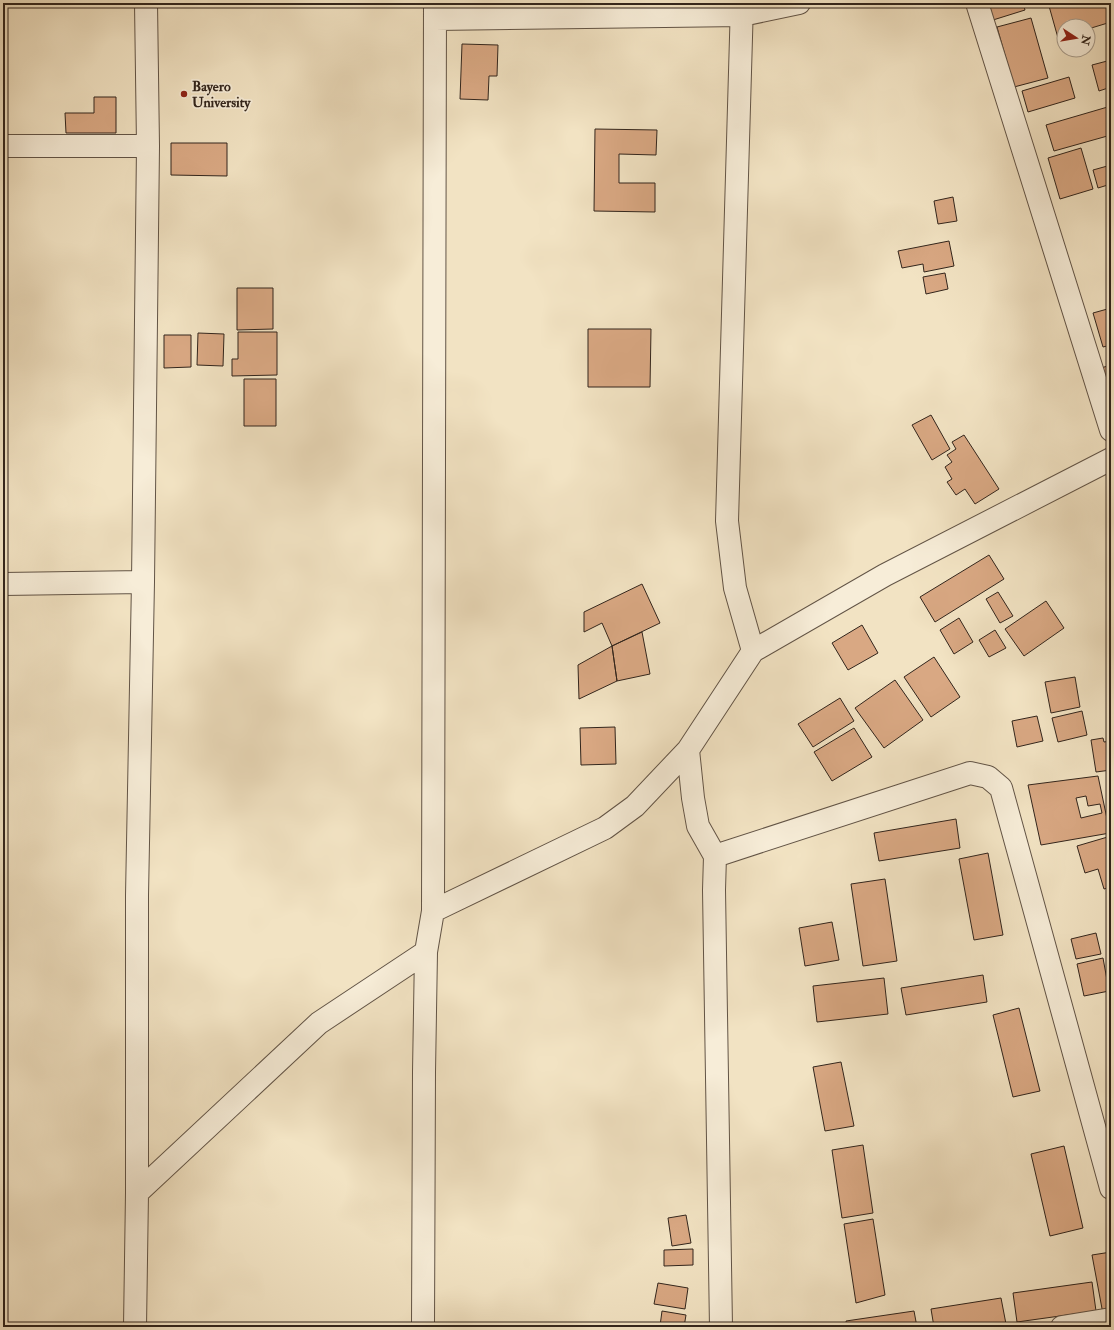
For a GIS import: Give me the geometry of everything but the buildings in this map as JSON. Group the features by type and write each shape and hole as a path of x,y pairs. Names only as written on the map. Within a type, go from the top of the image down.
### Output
{"street":[{"path":"135,1327 137,1193 137,895 144,582 148,146 146,3"},
{"path":"423,1327 426,952 433,911 435,11 742,9 799,3"},
{"path":"977,3 1111,430"},
{"path":"742,9 727,521 735,588 753,651"},
{"path":"3,146 148,146"},
{"path":"433,911 606,828 635,806 688,750 753,651 885,575 1111,459"},
{"path":"3,584 144,582"},
{"path":"688,750 693,798 698,826 715,856 714,890 721,1327"},
{"path":"715,856 970,773 988,777 1001,788 1111,1188"},
{"path":"137,1193 319,1023 426,952"},
{"path":"1062,1327 1111,1319"}],"place":[{"name":"Bayero University","path":"184,94"}]}
